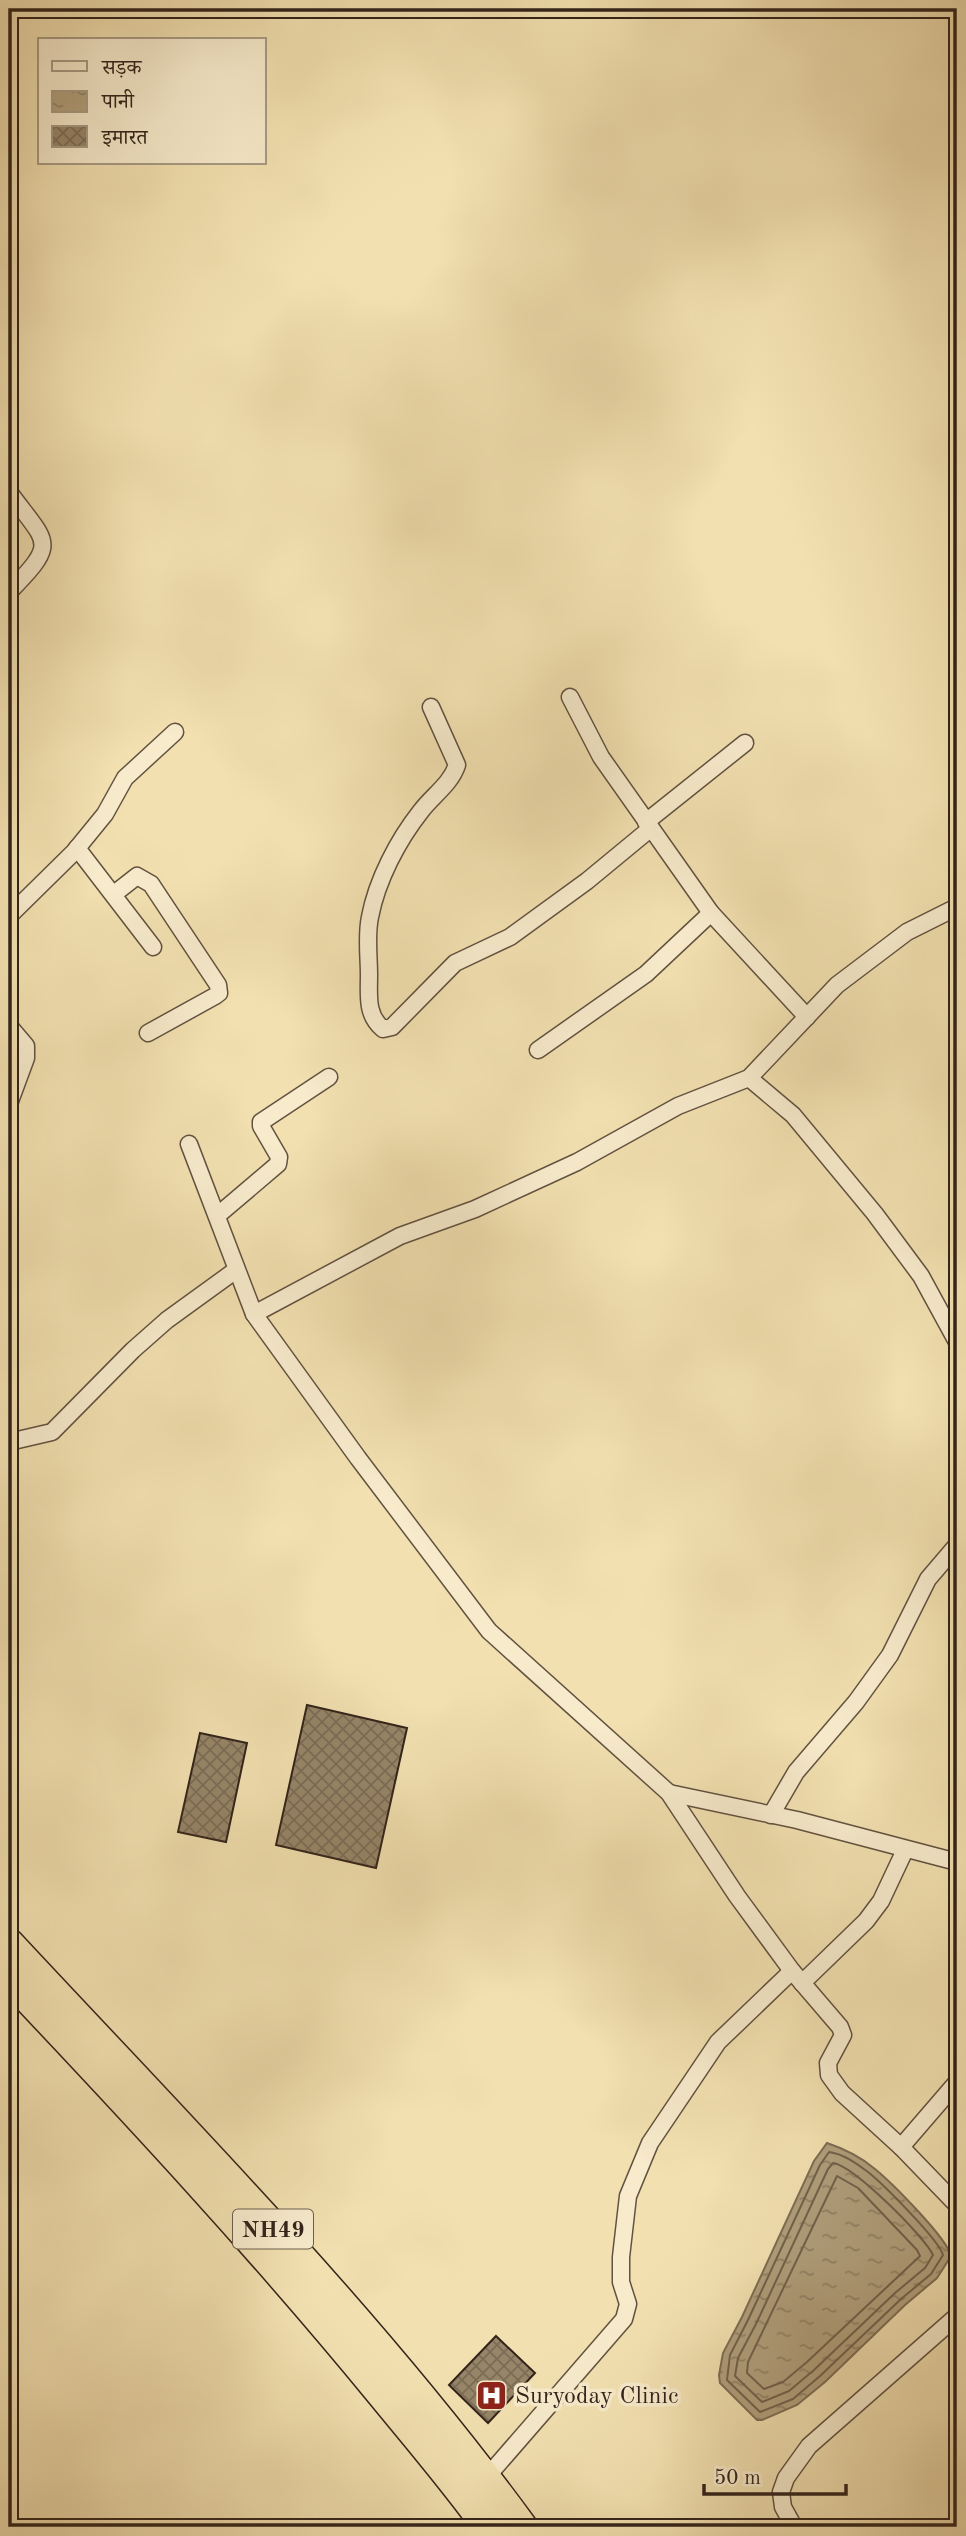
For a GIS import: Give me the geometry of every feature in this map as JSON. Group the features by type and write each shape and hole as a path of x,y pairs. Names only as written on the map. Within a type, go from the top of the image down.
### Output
{"highway":[{"name":"NH49","path":"9,1944 308,2266 486,2478 522,2527"},
{"name":"NH49","path":"9,1978 103,2077 325,2326 466,2496 488,2527"}],"street":[{"path":"9,492 43,539 43,551 36,564 9,592"},
{"path":"570,697 601,757 710,913 807,1017"},
{"path":"431,707 457,765 453,777 421,810 402,838 379,887 369,919 369,1006 373,1021 383,1029 392,1027 455,963 510,937 587,881 745,743"},
{"path":"9,916 77,848 105,814 125,778 175,732"},
{"path":"77,848 153,947"},
{"path":"114,894 137,876 150,884 218,985 219,993 215,996 148,1033"},
{"path":"254,1314 400,1236 486,1204 577,1162 677,1106 749,1077 836,985 907,932 957,907"},
{"path":"538,1050 646,974 710,913"},
{"path":"9,1026 26,1046 26,1058 9,1104"},
{"path":"218,1215 278,1164 279,1157 261,1122 329,1077"},
{"path":"749,1077 793,1115 875,1214 921,1276 957,1342"},
{"path":"189,1144 254,1314 358,1458 489,1631 669,1793 737,1896 797,1977 840,2027 843,2035 828,2063 829,2075 842,2092 901,2147 957,2205"},
{"path":"9,1442 52,1432 133,1350 167,1320 236,1270"},
{"path":"771,1815 796,1772 856,1702 890,1654 928,1579 957,1545"},
{"path":"669,1793 956,1860"},
{"path":"486,2478 624,2319 628,2304 621,2282 621,2256 628,2196 650,2143 718,2042 866,1921 881,1901 905,1850"},
{"path":"901,2147 957,2082"},
{"path":"794,2527 783,2507 781,2492 786,2478 809,2446 957,2316"}],"water":[{"path":"827,2143 858,2157 883,2176 930,2224 951,2256 937,2278 825,2382 797,2405 757,2420 720,2383 723,2353 814,2161"}],"building":[{"path":"307,1705 407,1728 376,1868 276,1845"},
{"path":"200,1733 247,1743 226,1842 178,1832"},
{"path":"496,2336 535,2373 488,2423 449,2385"}],"place":[{"name":"Suryoday Clinic","path":"492,2395"}]}
